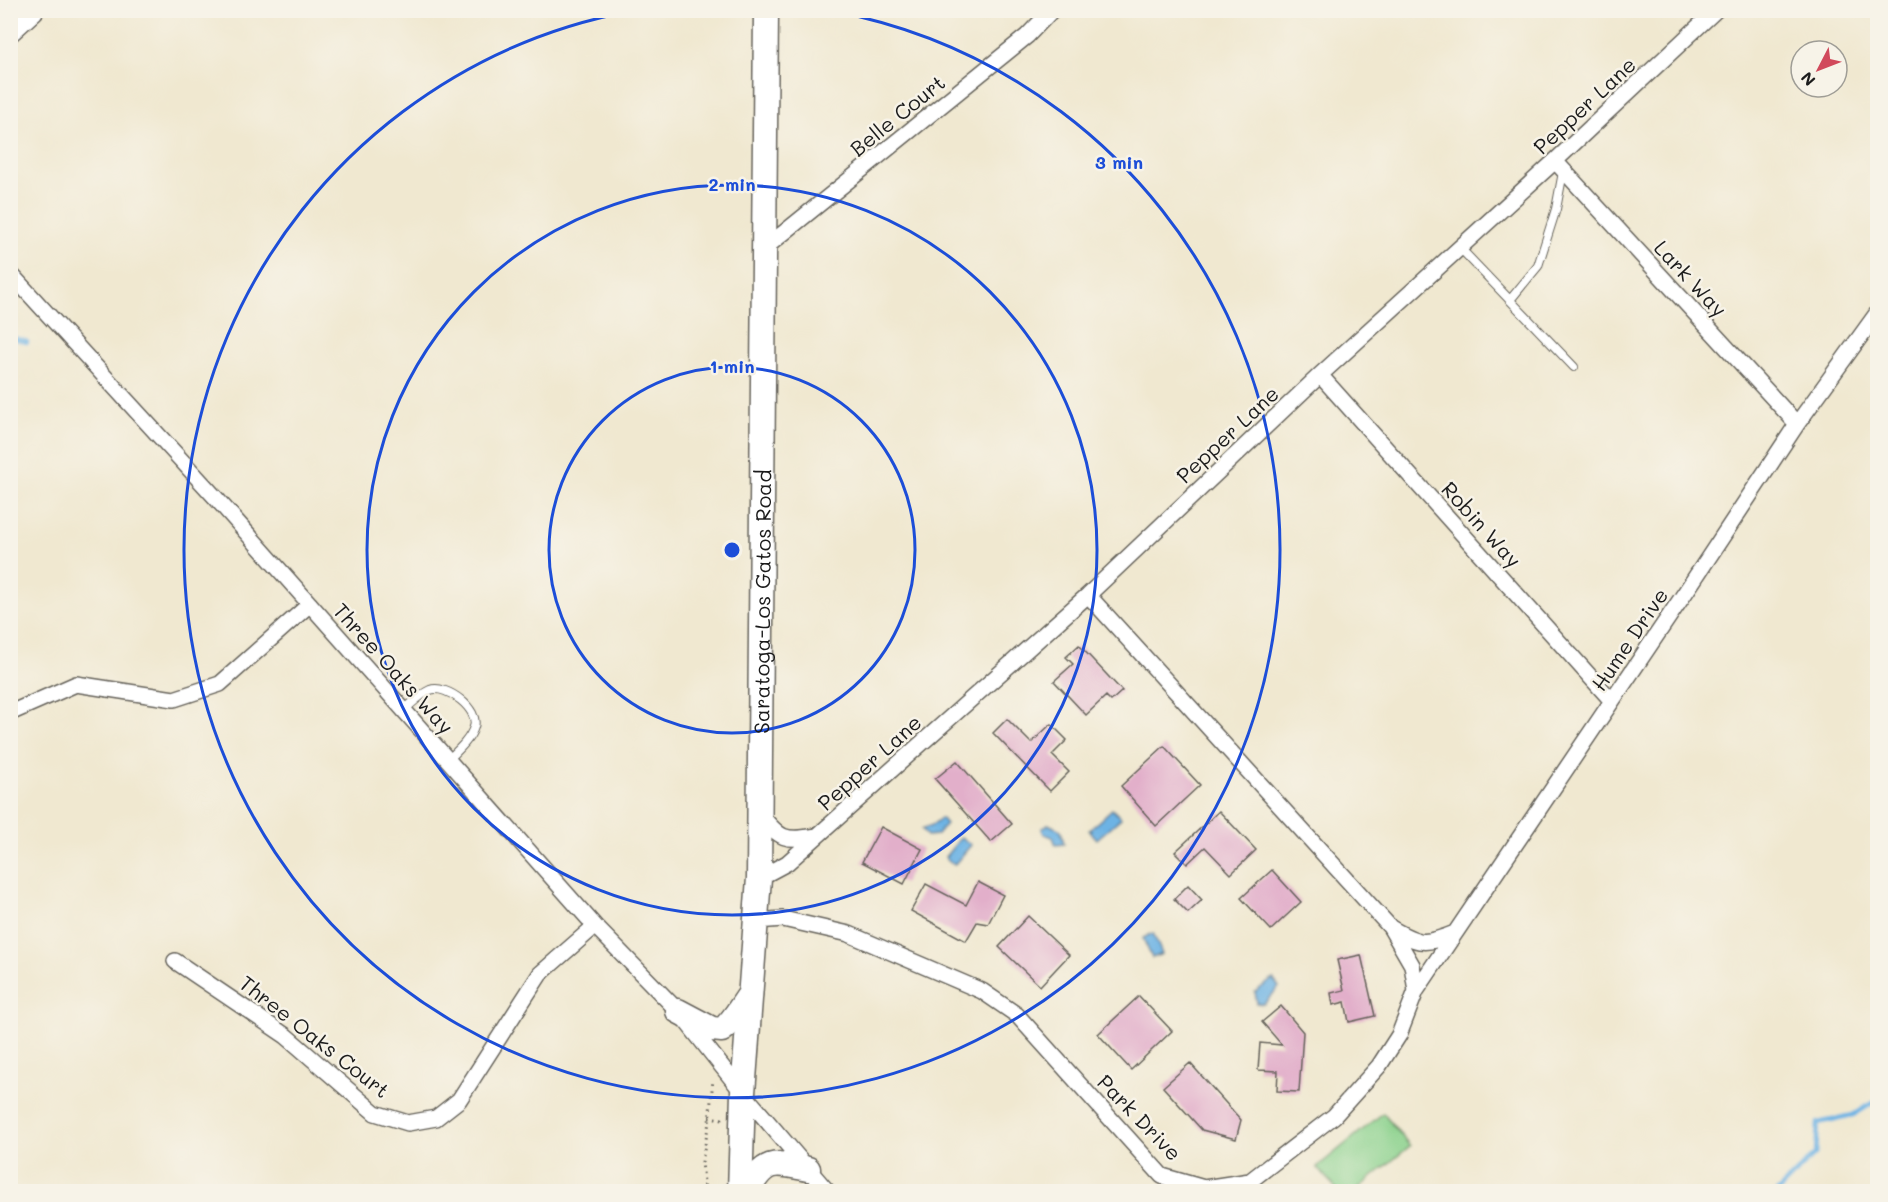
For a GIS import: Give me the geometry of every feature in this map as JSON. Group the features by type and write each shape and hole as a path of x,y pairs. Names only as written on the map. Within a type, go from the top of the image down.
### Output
{"main road":[{"path":"10,31 33,10"},
{"name":"Saratoga-Los Gatos Road","path":"740,1191 743,1094 759,878 766,10"},
{"path":"678,1011 712,1029 722,1030 731,1024 737,1011 752,992"},
{"path":"747,1191 755,1177 765,1168 777,1162 808,1169"}],"street":[{"name":"Belle Court","path":"765,248 1027,36 1052,10"},
{"name":"Pepper Lane","path":"759,878 787,863 1088,595 1320,375 1460,248 1559,166 1716,10"},
{"name":"Lark Way","path":"1559,166 1797,424"},
{"name":"Three Oaks Way","path":"10,273 215,497 596,926 678,1011 743,1094 828,1191"},
{"name":"Hume Drive","path":"1416,991 1797,424 1878,312"},
{"name":"Robin Way","path":"1320,375 1612,701"},
{"path":"1088,595 1390,927 1412,965 1416,991"},
{"path":"10,713 76,684 174,699 220,684 310,604"},
{"path":"760,814 777,834 794,840 817,836"},
{"name":"Park Drive","path":"757,921 783,919 849,934 982,991 1017,1015 1162,1176 1204,1188 1250,1181 1334,1116 1379,1066 1399,1035 1416,991"},
{"name":"Three Oaks Court","path":"176,961 286,1036 375,1113 408,1123 436,1118 459,1100 540,974 596,926"},
{"path":"1390,927 1409,939 1431,943 1455,933"}],"lane":[{"path":"1510,300 1538,266 1556,209 1559,166"},
{"path":"1460,248 1574,367"},
{"path":"404,710 431,690 439,689 452,692 474,714 475,726 467,740 448,760"}],"path":[{"path":"705,1191 702,1162 710,1118 715,1059"},
{"path":"710,1118 722,1119 722,1127"}],"green space":[{"path":"1383,1113 1410,1146 1355,1191 1338,1191 1317,1167"}],"water":[{"path":"1112,809 1121,818 1097,839 1089,830"},
{"path":"941,818 946,824 937,835 927,836 922,829 931,826"},
{"path":"1048,824 1061,830 1064,844 1056,845 1053,837 1044,834 1042,829"},
{"path":"961,837 971,845 954,865 945,857"},
{"path":"1153,933 1162,954 1152,958 1143,938"},
{"path":"1273,979 1279,987 1264,1004 1257,1003 1255,992"}],"building":[{"path":"1079,645 1122,691 1111,701 1106,696 1086,715 1054,681 1073,664 1066,657"},
{"path":"1007,719 1031,743 1051,724 1067,740 1052,755 1069,772 1050,791 993,733"},
{"path":"1164,746 1200,785 1156,826 1121,786"},
{"path":"957,761 1012,824 991,842 935,779"},
{"path":"1219,811 1256,850 1231,874 1205,847 1187,864 1175,852"},
{"path":"881,827 922,849 904,884 862,862"},
{"path":"1272,870 1301,902 1271,930 1241,898"},
{"path":"978,882 1003,895 988,924 977,922 966,941 911,911 926,884 966,905"},
{"path":"1188,885 1202,900 1188,913 1174,899"},
{"path":"1028,916 1069,955 1040,986 999,947"},
{"path":"1361,955 1375,1016 1349,1022 1345,1002 1333,1005 1331,993 1344,990 1337,960"},
{"path":"1139,996 1172,1031 1131,1070 1098,1034"},
{"path":"1281,1006 1303,1032 1299,1092 1277,1091 1278,1071 1258,1070 1260,1043 1282,1045 1262,1022"},
{"path":"1190,1063 1241,1120 1236,1139 1202,1130 1163,1087"}],"waterway":[{"path":"10,337 27,342"},
{"path":"1777,1192 1816,1153 1818,1123 1853,1115 1878,1100"}]}
